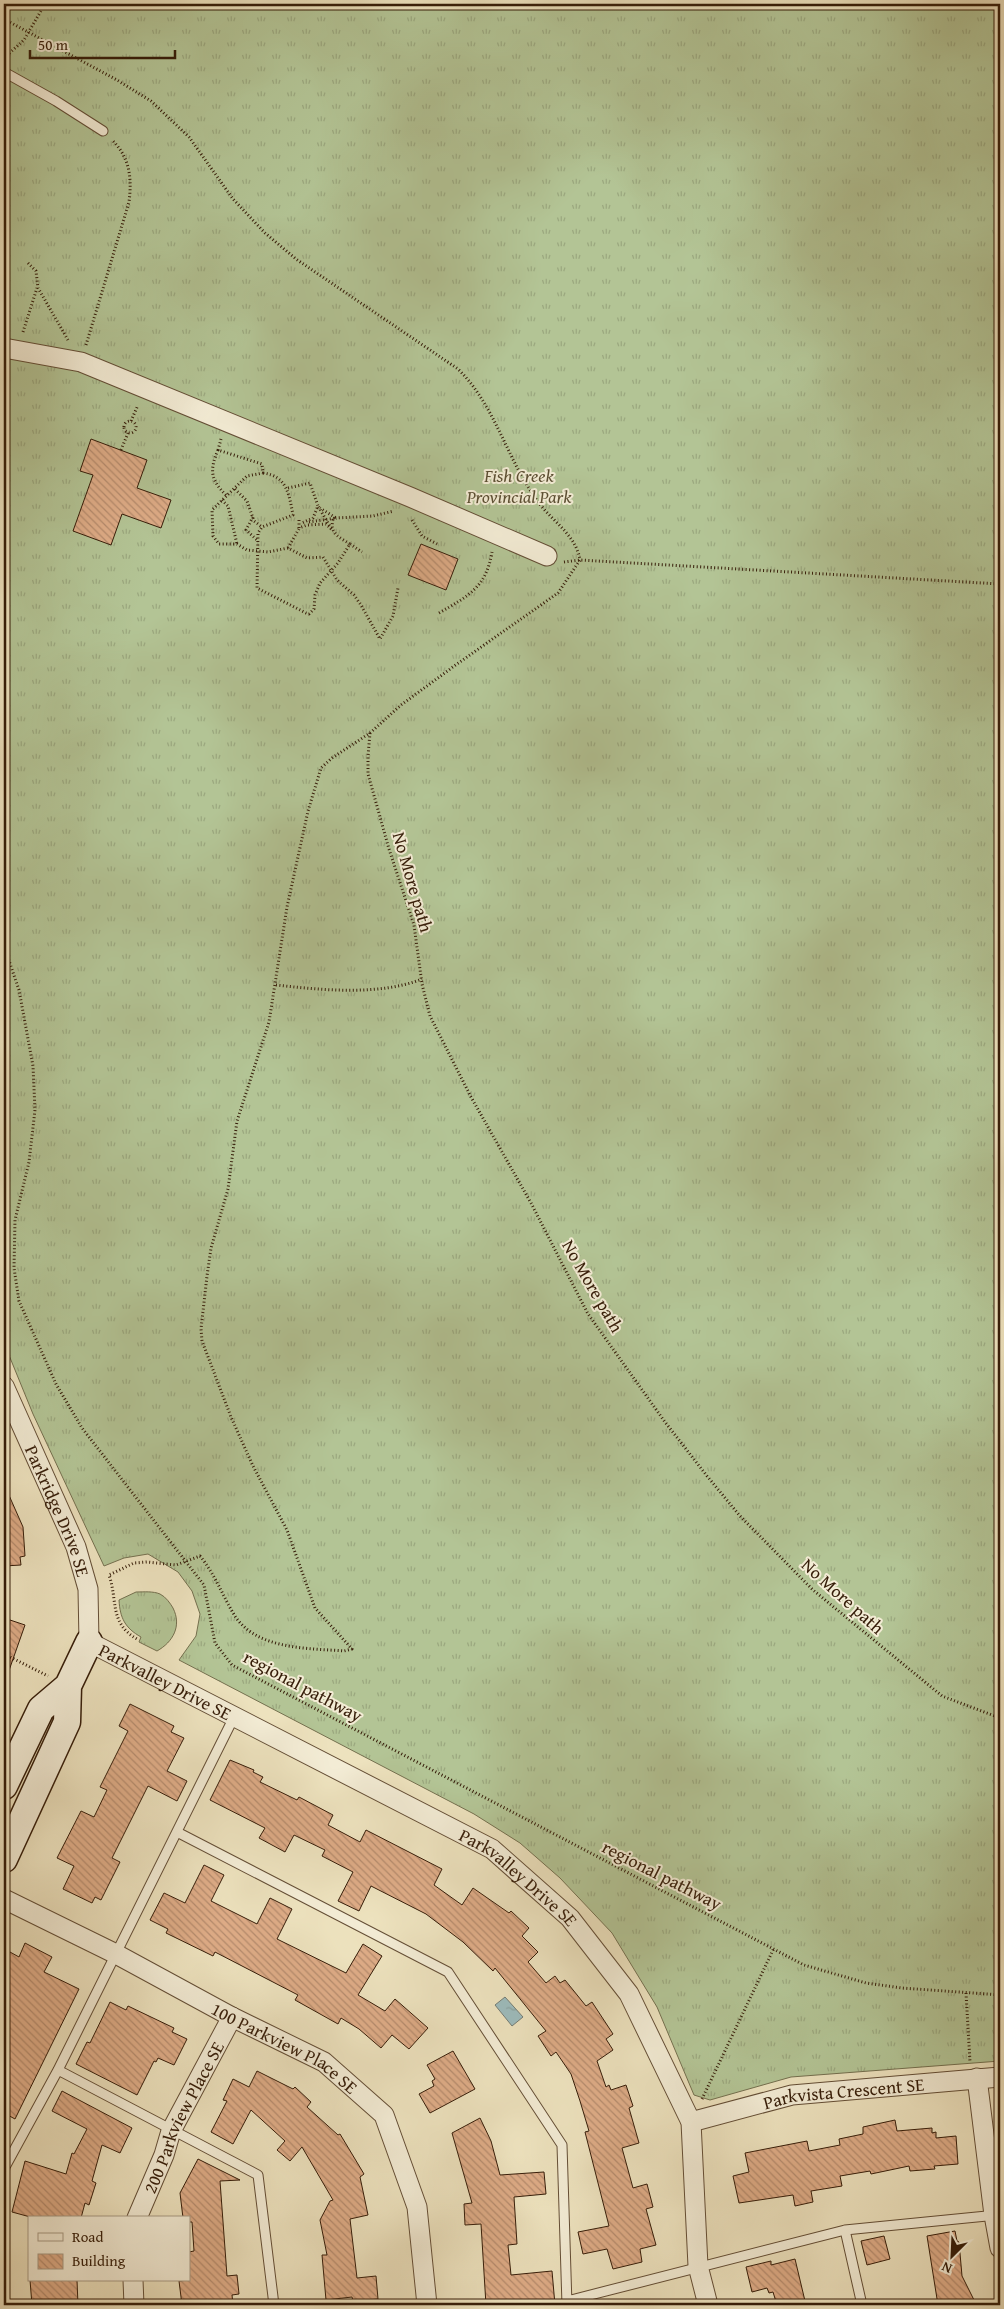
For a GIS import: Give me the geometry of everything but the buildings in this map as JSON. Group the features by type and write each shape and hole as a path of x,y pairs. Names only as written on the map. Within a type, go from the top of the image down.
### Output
{"street":[{"path":"10,349 81,362 408,501 547,556"},
{"name":"Parkridge Drive SE","path":"4,1386 76,1547 88,1589 89,1642"},
{"path":"4,1859 67,1722 68,1686 89,1642"},
{"name":"Parkvalley Drive SE","path":"89,1642 492,1849 570,1918 629,1994 691,2122 698,2266 708,2305"},
{"path":"4,1786 41,1709 68,1686"},
{"name":"100 Parkview Place SE","path":"4,1900 116,1954 232,2016 324,2062 384,2115 416,2208 427,2305"},
{"name":"200 Parkview Place SE","path":"138,2216 164,2155 171,2131 232,2016"},
{"name":"Parkvista Crescent SE","path":"691,2122 792,2095 1000,2077"},
{"path":"977,2078 1000,2248"},
{"path":"133,2282 134,2305"}],"lane":[{"path":"4,72 56,101 103,131"},
{"path":"4,2174 5,2167 58,2070 234,1718"},
{"path":"177,1832 448,1972 562,2145 567,2303 698,2266 845,2230 997,2215"},
{"path":"58,2070 258,2175 274,2305"},
{"path":"845,2230 862,2305"}],"path":[{"path":"4,58 22,44 45,4"},
{"path":"4,19 117,80 151,101 165,112 188,137 233,199 265,233 296,259 467,377 490,412 530,491 572,539 578,548 580,560 558,593 456,664 401,706 370,733 332,758 321,768 308,811 287,907 279,951 276,984 262,1047 237,1121 228,1189 210,1257 201,1329 202,1341 231,1417 253,1466 288,1530 315,1608 352,1649 344,1651 283,1644 251,1633 242,1626 234,1614 200,1556 168,1566 146,1562 134,1563 109,1575 116,1616 126,1633 137,1640"},
{"path":"81,362 129,202 131,186 126,158 103,131"},
{"path":"28,263 36,271 38,288 81,362"},
{"path":"10,349 38,288"},
{"path":"121,450 128,433"},
{"path":"226,496 215,483 213,475 212,467 218,450 262,464 263,473"},
{"path":"263,473 274,475 288,488 293,515 300,522 299,528 288,548 277,552 247,550 237,544 219,544 213,536 211,513 215,506 248,476 263,473"},
{"path":"288,488 310,483 318,506 332,530"},
{"path":"234,489 247,501 256,524 262,527"},
{"path":"222,500 228,506 237,544"},
{"path":"300,522 373,516 392,512 408,501 422,536 438,544"},
{"path":"318,506 336,518"},
{"path":"300,522 313,518 318,506"},
{"path":"293,515 262,527 258,533 256,581 257,588 306,613 312,612 317,589 350,544"},
{"path":"252,517 246,530 257,541"},
{"path":"332,530 332,524 336,518"},
{"path":"299,528 308,525 326,524 335,534 362,552"},
{"path":"439,613 472,594 483,580 493,545 502,537"},
{"path":"288,548 307,558 323,557 337,580 361,605 380,639 393,616 398,588"},
{"path":"580,560 1000,584"},
{"name":"No More path","path":"370,733 368,774 414,925 430,1016 441,1040 532,1204 588,1314 665,1422 707,1476 740,1516 776,1554 813,1590 871,1640 942,1696 1000,1718"},
{"name":"regional pathway","path":"4,946 19,990 33,1066 35,1110 29,1162 15,1220 14,1268 19,1301 56,1384 82,1428 204,1585 215,1643 232,1665 804,1965 866,1984 1000,1995"},
{"path":"276,984 368,990 408,984 422,979"},
{"path":"4,1654 68,1686"},
{"path":"691,2122 774,1948"},
{"path":"966,1993 970,2062 977,2078"}],"green space":[{"name":"Fish Creek Provincial Park","path":"4,4 1000,4 1000,2061 791,2077 710,2100 694,2095 657,2007 612,1933 560,1878 520,1843 474,1814 179,1660 196,1636 200,1614 192,1591 178,1572 148,1554 124,1558 104,1566 33,1414 4,1343"},
{"path":"136,1592 160,1594 169,1602 176,1615 177,1621 174,1633 168,1643 157,1651 139,1642 141,1637 127,1626 122,1617 119,1600"}],"water":[{"path":"505,1997 523,2017 512,2026 495,2005"}]}
